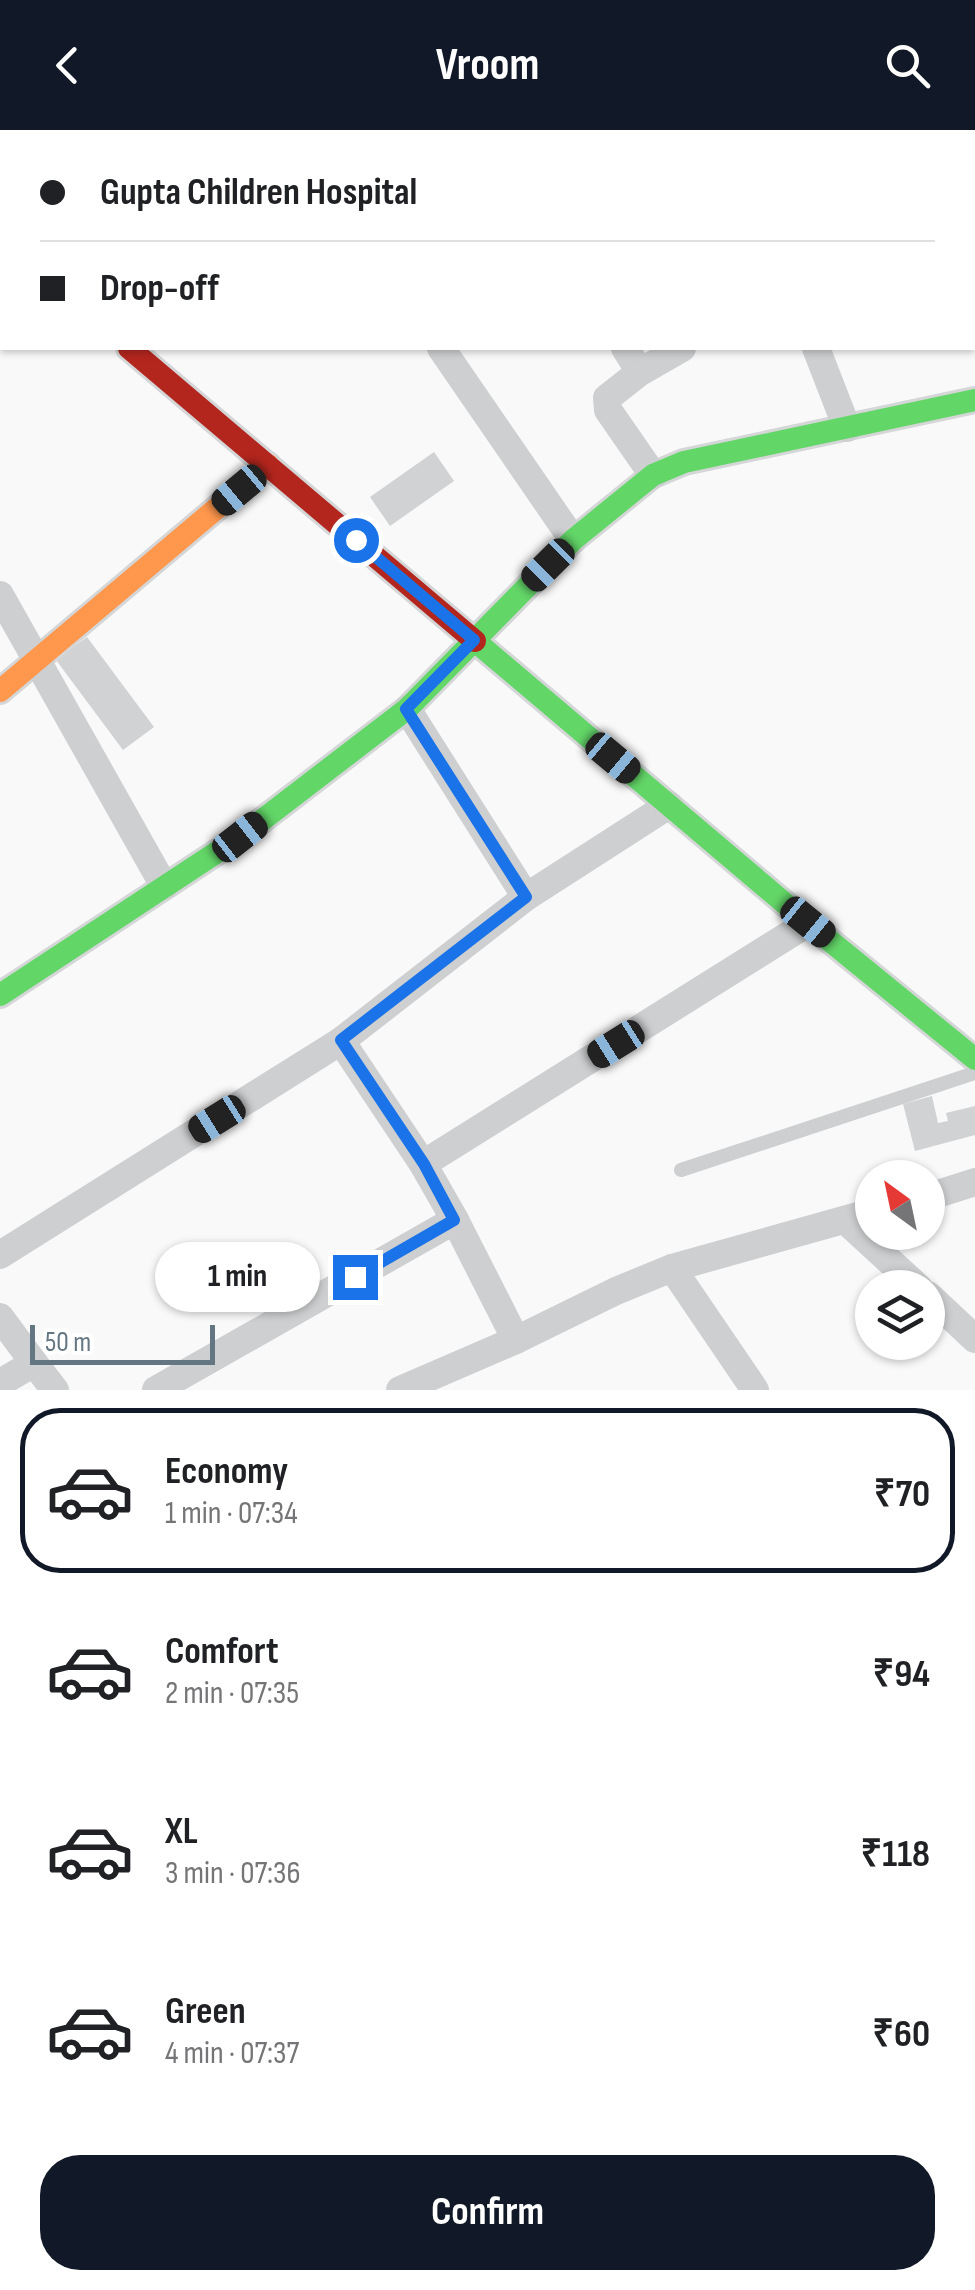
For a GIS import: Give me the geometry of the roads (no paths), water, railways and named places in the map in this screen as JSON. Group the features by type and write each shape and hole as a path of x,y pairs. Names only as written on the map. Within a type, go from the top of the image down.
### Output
{"street":[{"path":"130,350 975,1059"},
{"path":"442,350 573,540"},
{"path":"626,350 640,372"},
{"path":"653,475 608,410 607,398 640,372 678,350"},
{"path":"817,350 847,428"},
{"path":"0,995 240,837 406,709 573,540 653,475 684,462 975,400"},
{"path":"0,692 268,465"},
{"path":"0,595 164,886"},
{"path":"406,709 526,897"},
{"path":"0,1255 341,1040 526,897 669,805"},
{"path":"424,1164 808,922"},
{"path":"341,1040 424,1164 516,1340"},
{"path":"400,1390 672,1268 855,1217"},
{"path":"156,1390 454,1220"},
{"path":"887,1250 904,1270"},
{"path":"672,1268 754,1390"},
{"path":"945,1311 975,1338"},
{"path":"0,1317 55,1390"},
{"path":"0,1383 34,1362"}],"lane":[{"path":"681,1170 975,1073"}]}
